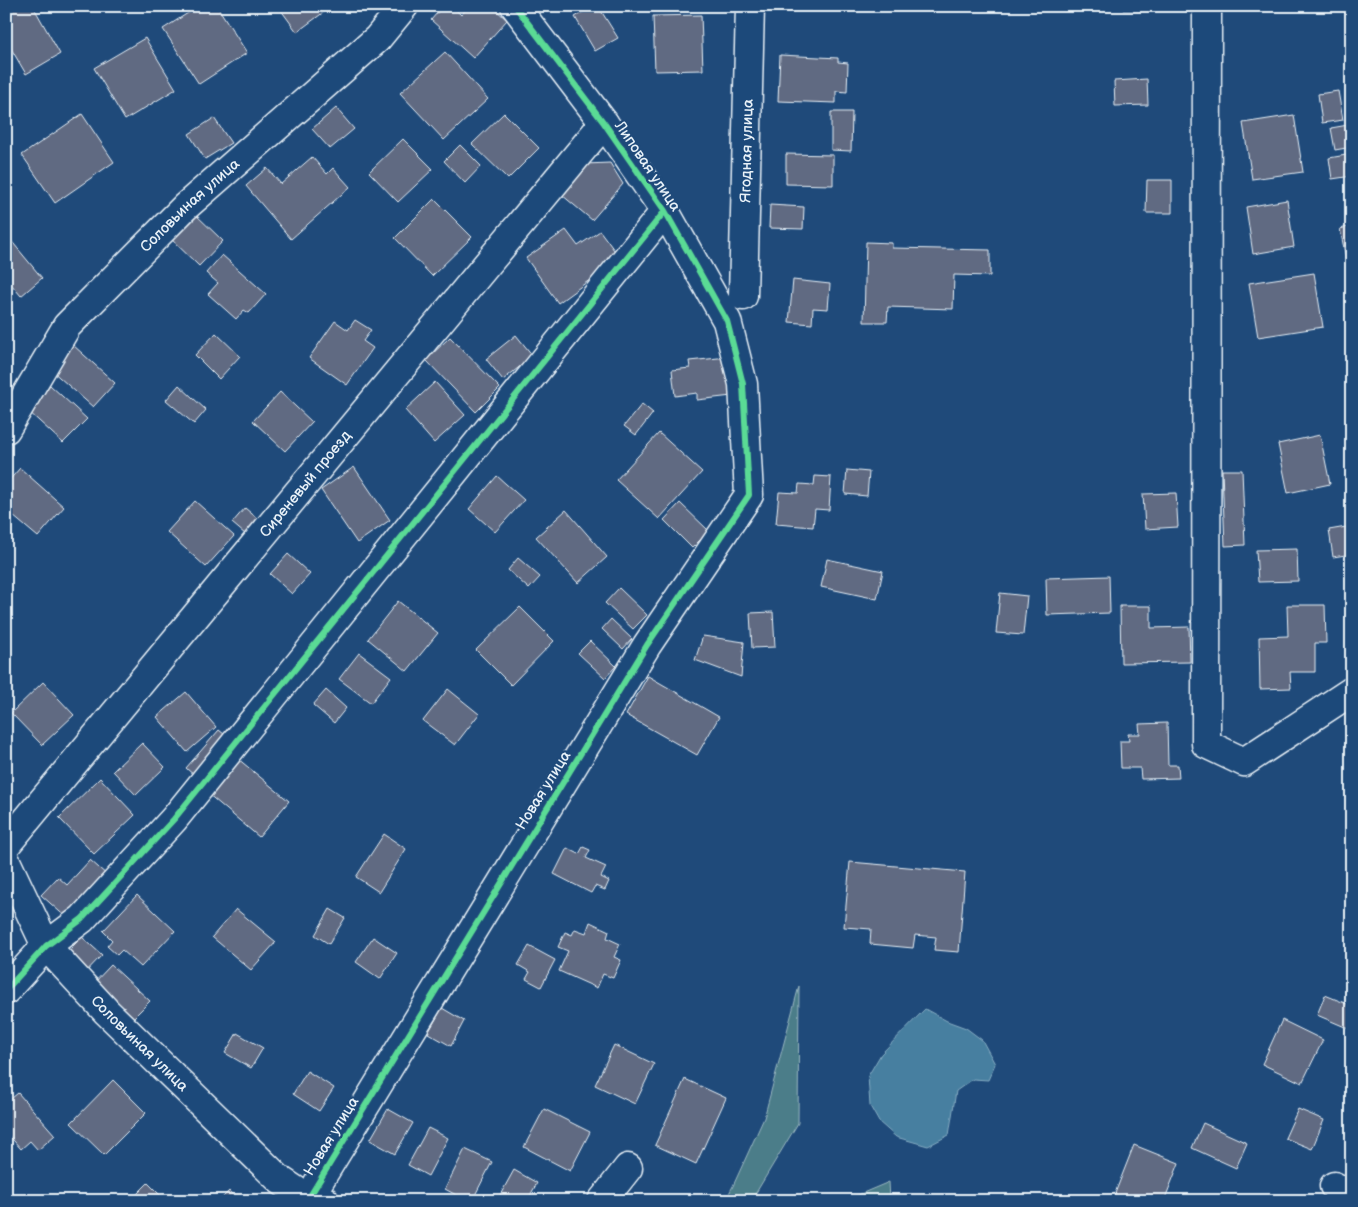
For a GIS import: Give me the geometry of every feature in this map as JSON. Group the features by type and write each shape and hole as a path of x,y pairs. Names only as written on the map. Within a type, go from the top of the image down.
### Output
{"street":[{"name":"Соловьиная улица","path":"6,429 67,326 185,207 377,39 404,6"},
{"name":"Липовая улица","path":"515,6 604,123 665,211 727,320 743,384"},
{"name":"Ягодная улица","path":"743,296 750,6"},
{"path":"1207,6 1206,744 1244,762 1352,691"},
{"name":"Сиреневый проезд","path":"6,845 604,123"},
{"path":"6,990 46,946 82,919 174,819 665,211"},
{"name":"Новая улица","path":"313,1200 647,645 749,495 743,384"},
{"name":"Соловьиная улица","path":"6,861 46,946 107,1012 280,1180 313,1200"},
{"path":"602,1201 628,1168"}],"green space":[{"path":"799,986 798,1123 751,1201 725,1201 764,1118"},
{"path":"889,1182 890,1201 844,1201"}],"water":[{"path":"925,1009 947,1021 966,1028 982,1040 995,1064 988,1080 973,1079 956,1091 949,1135 928,1146 896,1137 879,1122 870,1106 868,1076 881,1054"}],"building":[{"path":"33,6 60,54 26,74 6,40 6,7"},
{"path":"199,6 217,6 247,53 199,84 163,29"},
{"path":"278,6 332,6 297,32"},
{"path":"443,6 452,6 461,15 469,6 492,6 507,20 473,58 431,20"},
{"path":"593,6 598,6 618,38 595,51 575,17"},
{"path":"1123,6 1175,6 1175,10 1123,10"},
{"path":"701,15 703,70 655,71 653,16"},
{"path":"145,38 176,89 125,120 94,68"},
{"path":"445,52 488,99 444,140 400,93"},
{"path":"780,55 838,58 838,62 848,63 847,92 836,91 836,103 778,101"},
{"path":"1147,79 1148,105 1115,106 1114,81"},
{"path":"1338,91 1343,120 1322,123 1318,94"},
{"path":"336,108 354,129 330,149 312,129"},
{"path":"831,112 852,112 851,151 831,150"},
{"path":"504,113 539,148 508,179 472,144"},
{"path":"82,114 114,162 55,203 22,155"},
{"path":"1294,115 1303,172 1252,179 1243,123"},
{"path":"214,118 231,143 205,159 189,134"},
{"path":"1348,125 1352,147 1335,150 1331,128"},
{"path":"403,139 433,169 398,202 369,172"},
{"path":"460,145 481,166 465,183 444,161"},
{"path":"786,154 833,155 833,185 786,184"},
{"path":"1352,154 1352,176 1332,179 1329,158"},
{"path":"312,157 327,174 333,168 350,187 291,239 246,186 267,168 281,184"},
{"path":"610,163 623,184 592,220 562,195 585,164"},
{"path":"1147,180 1172,180 1172,213 1146,213"},
{"path":"6,186 11,194 6,197"},
{"path":"434,199 472,237 432,276 395,238"},
{"path":"1287,200 1294,247 1253,254 1246,207"},
{"path":"770,205 804,207 803,229 769,228"},
{"path":"192,211 223,241 199,266 168,236"},
{"path":"1352,226 1352,257 1346,258 1340,229"},
{"path":"566,230 578,246 600,231 620,258 558,303 526,258"},
{"path":"9,238 42,278 21,296 6,278 6,241"},
{"path":"866,242 892,243 892,248 990,250 990,276 954,275 953,309 888,307 887,322 864,322"},
{"path":"222,255 266,294 249,313 244,310 236,319 208,294 218,283 206,273"},
{"path":"1314,273 1323,327 1258,337 1249,283"},
{"path":"793,280 830,284 828,309 813,308 812,324 789,322"},
{"path":"355,320 371,330 363,341 373,348 347,385 309,358 335,321 348,330"},
{"path":"216,333 240,356 219,379 195,355"},
{"path":"516,335 533,356 503,380 486,359"},
{"path":"450,337 500,388 476,412 426,360"},
{"path":"73,345 115,383 93,407 51,370"},
{"path":"728,357 732,396 697,400 697,393 675,396 672,370 690,368 689,361"},
{"path":"435,382 465,415 434,443 405,410"},
{"path":"50,385 87,419 63,443 27,410"},
{"path":"179,385 206,410 194,424 166,400"},
{"path":"280,392 312,422 285,451 253,421"},
{"path":"642,404 653,413 636,435 624,426"},
{"path":"659,433 702,472 659,519 616,480"},
{"path":"1320,435 1330,484 1288,493 1278,444"},
{"path":"354,467 390,520 357,543 321,490"},
{"path":"20,468 64,507 38,537 6,510 6,484"},
{"path":"847,470 869,472 867,496 845,494"},
{"path":"1222,470 1242,470 1245,545 1225,546"},
{"path":"497,476 524,500 495,532 469,509"},
{"path":"815,476 831,477 829,510 815,509 813,527 776,524 779,492 798,493 799,484 814,485"},
{"path":"1176,493 1178,527 1145,529 1143,494"},
{"path":"195,501 234,536 206,567 167,532"},
{"path":"680,503 709,531 692,548 664,520"},
{"path":"245,508 265,525 252,540 232,523"},
{"path":"566,510 607,557 578,583 536,537"},
{"path":"1352,526 1352,554 1333,557 1329,530"},
{"path":"1297,549 1298,581 1258,582 1256,550"},
{"path":"288,554 310,574 292,594 270,574"},
{"path":"518,558 540,577 529,589 508,570"},
{"path":"827,559 883,571 877,599 821,587"},
{"path":"1109,576 1110,613 1047,615 1046,578"},
{"path":"619,588 647,615 633,629 605,603"},
{"path":"1000,593 1027,596 1023,635 996,633"},
{"path":"398,601 438,633 407,671 368,639"},
{"path":"1287,605 1325,605 1326,643 1315,643 1315,672 1290,672 1291,688 1260,689 1259,637 1288,636"},
{"path":"1120,606 1151,606 1151,628 1189,627 1190,662 1121,663"},
{"path":"520,607 554,641 511,685 476,650"},
{"path":"773,612 775,647 752,648 750,613"},
{"path":"611,619 632,639 623,649 602,629"},
{"path":"703,636 744,642 741,677 695,660"},
{"path":"590,641 616,666 605,678 578,653"},
{"path":"359,653 391,677 371,703 339,679"},
{"path":"6,664 13,671 6,678"},
{"path":"648,676 719,717 697,755 626,715"},
{"path":"43,682 74,715 42,745 11,713"},
{"path":"448,689 479,714 455,745 423,721"},
{"path":"326,690 346,708 334,723 313,705"},
{"path":"186,692 216,727 187,752 157,717"},
{"path":"1167,723 1168,765 1178,765 1179,778 1141,779 1140,768 1121,768 1120,741 1129,741 1128,734 1140,734 1139,724"},
{"path":"219,730 230,739 197,778 186,768"},
{"path":"142,743 165,767 136,795 113,771"},
{"path":"237,758 289,801 259,837 207,793"},
{"path":"100,778 135,815 94,854 59,818"},
{"path":"384,834 406,849 379,892 356,877"},
{"path":"583,847 590,850 586,858 606,867 601,877 609,881 605,890 595,886 591,893 554,874 567,848 579,854"},
{"path":"90,860 108,876 69,920 41,895 58,877 67,885"},
{"path":"850,862 965,872 959,952 934,950 936,937 915,935 913,948 870,944 871,929 844,927"},
{"path":"137,895 175,931 141,967 122,950 117,955 107,946 112,940 103,931"},
{"path":"236,909 276,942 251,970 212,937"},
{"path":"330,909 345,918 329,944 315,935"},
{"path":"590,922 609,931 607,938 620,944 614,957 621,960 613,978 603,974 597,988 559,971 568,951 558,947 565,932 572,935 575,929 586,933"},
{"path":"82,937 102,955 82,976 62,957"},
{"path":"373,937 397,953 380,979 356,962"},
{"path":"529,946 555,960 541,987 526,979 530,972 518,965"},
{"path":"111,965 150,1001 129,1022 91,986"},
{"path":"1325,995 1352,1006 1352,1030 1317,1015"},
{"path":"442,1008 464,1021 451,1046 428,1033"},
{"path":"1282,1020 1323,1040 1302,1083 1262,1064"},
{"path":"237,1033 263,1048 251,1068 225,1053"},
{"path":"614,1045 654,1064 635,1104 595,1085"},
{"path":"307,1071 334,1088 319,1111 293,1094"},
{"path":"685,1079 726,1098 696,1164 655,1145"},
{"path":"113,1080 146,1113 104,1155 71,1123"},
{"path":"18,1093 55,1135 38,1150 30,1141 21,1149 6,1132 6,1103"},
{"path":"388,1109 413,1123 395,1154 370,1140"},
{"path":"544,1109 590,1132 570,1171 524,1147"},
{"path":"1298,1109 1324,1120 1312,1149 1285,1138"},
{"path":"1203,1123 1247,1143 1236,1168 1192,1148"},
{"path":"428,1128 448,1138 428,1176 408,1165"},
{"path":"1134,1145 1179,1163 1164,1201 1112,1201"},
{"path":"465,1149 492,1162 472,1201 467,1201 445,1189"},
{"path":"514,1170 537,1183 527,1201 506,1201 499,1197"},
{"path":"148,1183 166,1201 130,1201"},
{"path":"229,1191 238,1201 219,1201"}],"cycle path":[{"path":"307,1201 647,645 749,495 743,384 727,321 665,211 604,123 515,6"},
{"path":"6,990 46,946 82,919 174,819 665,211"}]}
